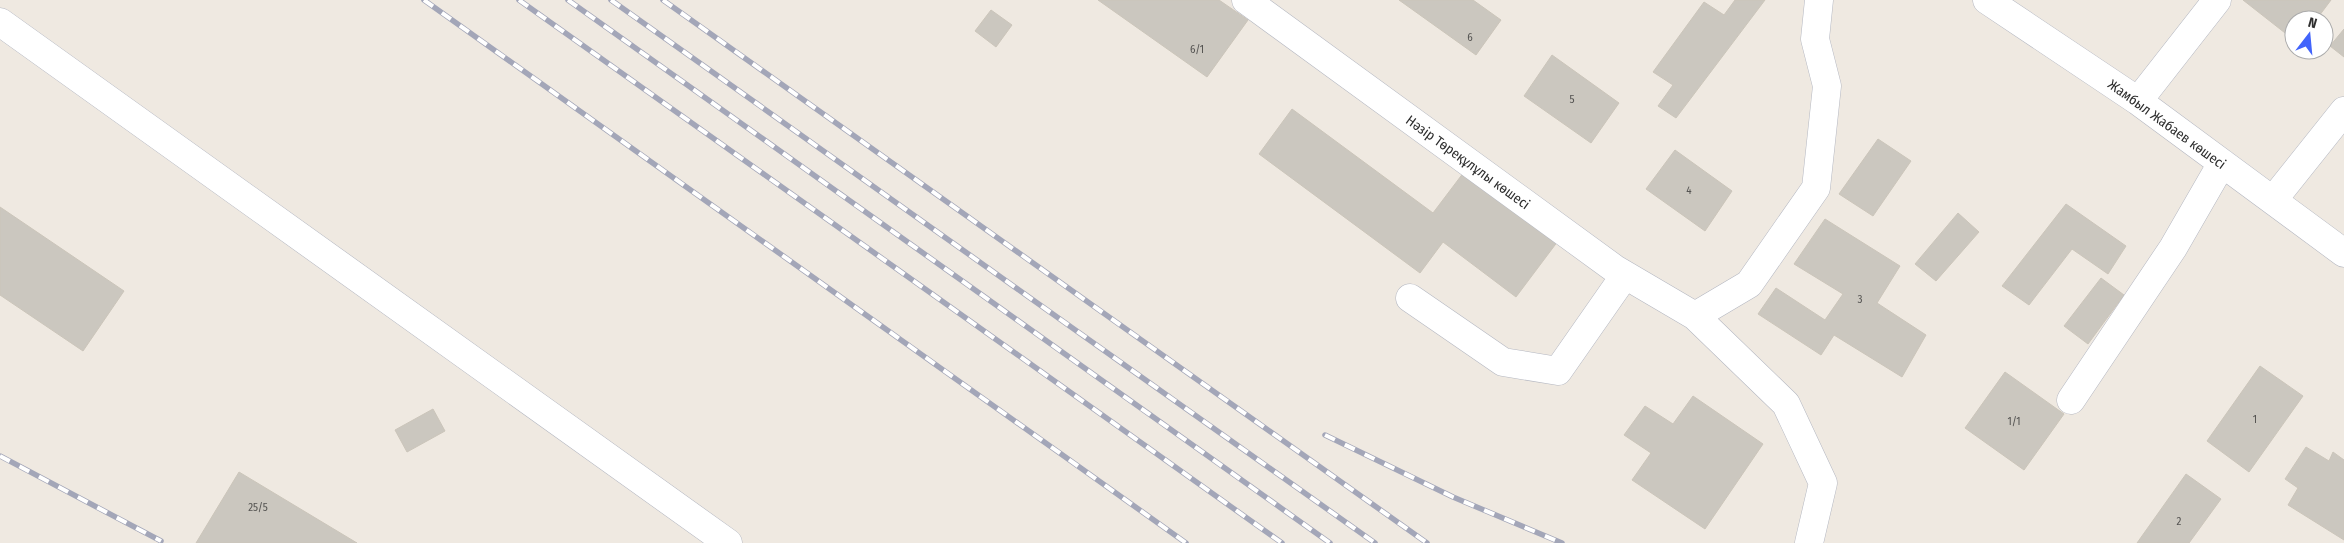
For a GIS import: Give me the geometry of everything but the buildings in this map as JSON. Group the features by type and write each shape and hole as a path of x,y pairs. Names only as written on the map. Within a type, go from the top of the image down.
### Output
{"street":[{"name":"Нәзір Төреқұлұлы көшесі","path":"1246,0 1626,275 1695,316 1786,404 1823,483 1809,543"},
{"path":"1695,316 1749,284 1816,188 1827,86 1815,39 1819,0"},
{"name":"Жамбыл Жабаев көшесі","path":"1987,0 2138,101 2344,253"},
{"path":"2138,101 2217,0"},
{"path":"0,22 728,543"},
{"path":"2273,200 2344,111"},
{"path":"2071,400 2173,248 2222,163"},
{"path":"1410,298 1503,362 1558,371 1626,275"}],"railway":[{"path":"424,0 1186,543"},
{"path":"519,0 1282,543"},
{"path":"568,0 1330,543"},
{"path":"611,0 1375,543"},
{"path":"663,0 1427,543"},
{"path":"1325,435 1453,497 1562,543"},
{"path":"0,456 161,541"}]}
